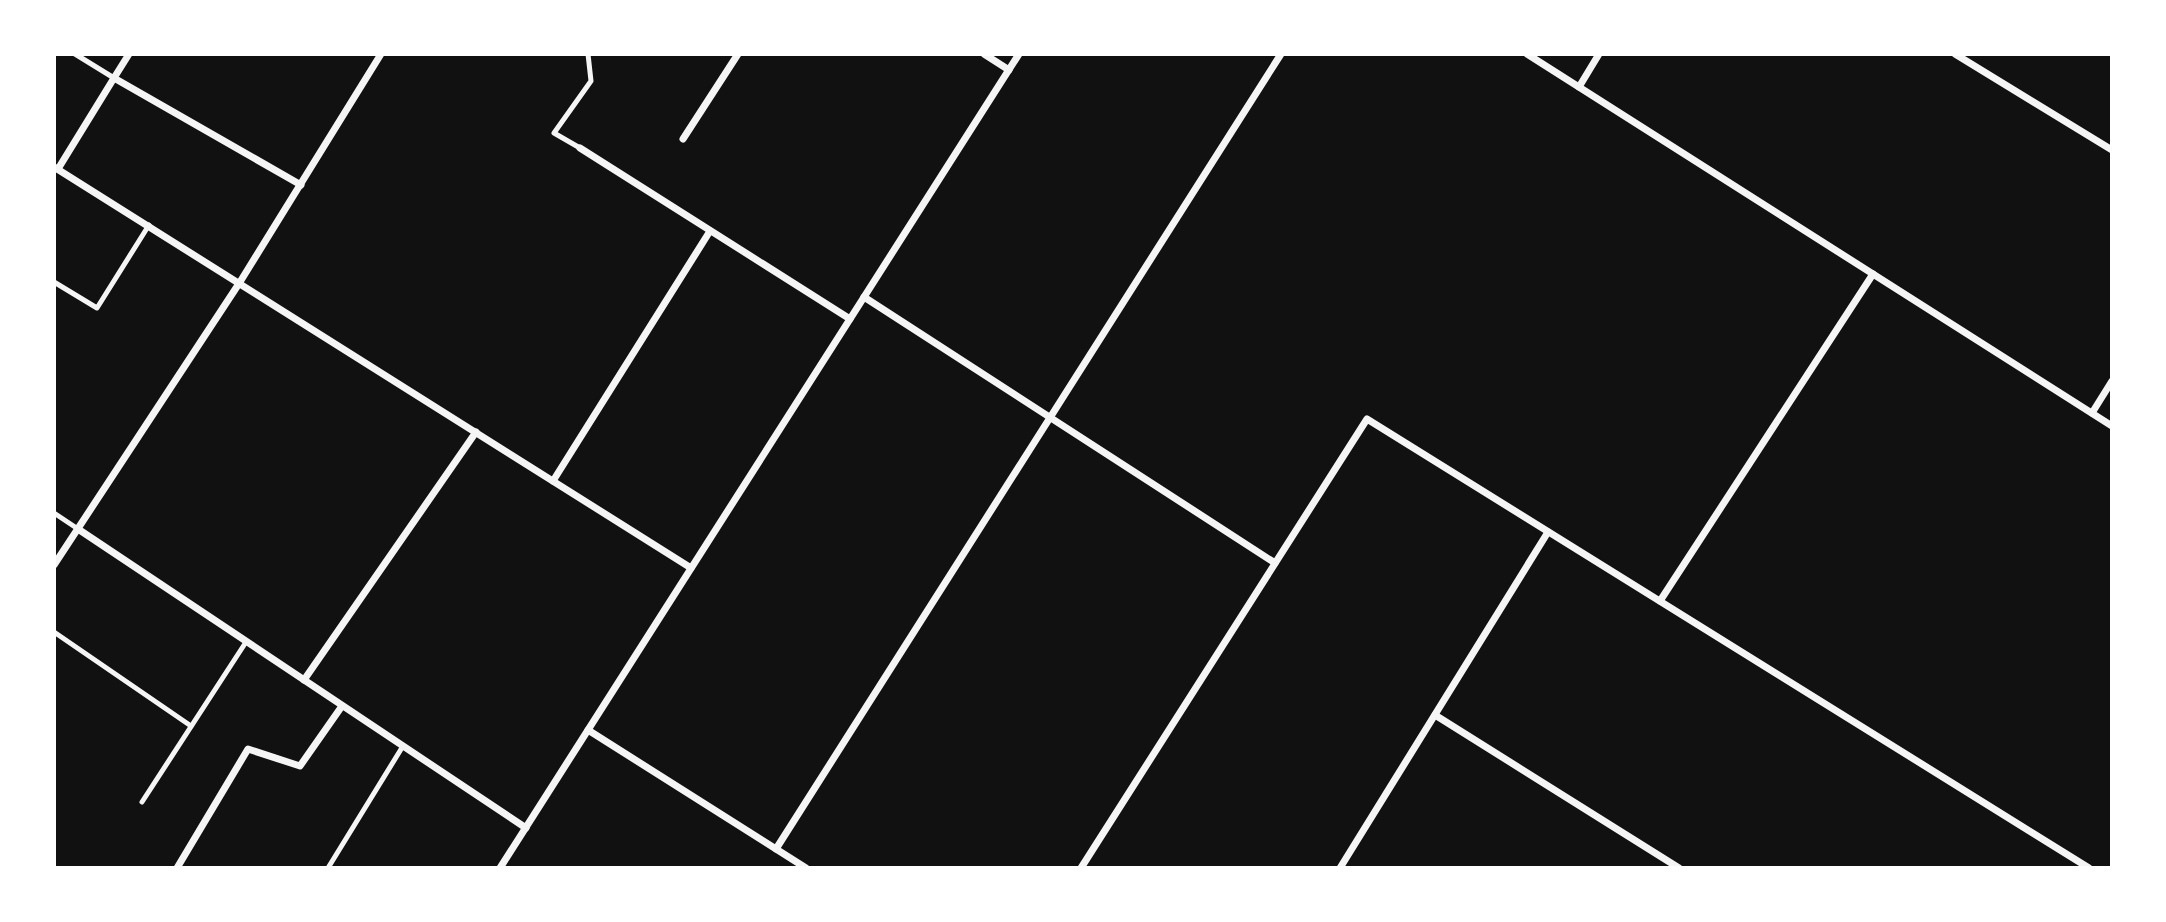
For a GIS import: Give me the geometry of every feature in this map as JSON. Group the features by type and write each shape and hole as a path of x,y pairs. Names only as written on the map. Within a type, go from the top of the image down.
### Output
{"street":[{"path":"129,54 56,171 149,225 691,568"},
{"path":"54,565 240,282 381,54"},
{"path":"683,139 738,54"},
{"path":"984,54 1009,70"},
{"path":"500,868 1019,54"},
{"path":"776,849 1281,54"},
{"path":"1527,54 2112,426"},
{"path":"1579,87 1599,54"},
{"path":"1955,54 2112,150"},
{"path":"114,78 301,185"},
{"path":"580,148 850,319"},
{"path":"553,481 710,231"},
{"path":"1660,601 1873,274"},
{"path":"864,297 1275,563"},
{"path":"2092,413 2112,381"},
{"path":"1081,868 1367,419 2085,867"},
{"path":"304,680 476,432"},
{"path":"78,530 526,828"},
{"path":"1340,868 1548,532"},
{"path":"177,868 248,749 300,766 342,706"},
{"path":"1435,715 1679,868"},
{"path":"588,730 806,868"}],"lane":[{"path":"75,54 114,78"},
{"path":"580,148 554,133 591,81 587,54"},
{"path":"54,282 97,307 149,225"},
{"path":"54,513 78,530"},
{"path":"54,632 191,726"},
{"path":"142,802 246,642"},
{"path":"328,868 403,746"}]}
